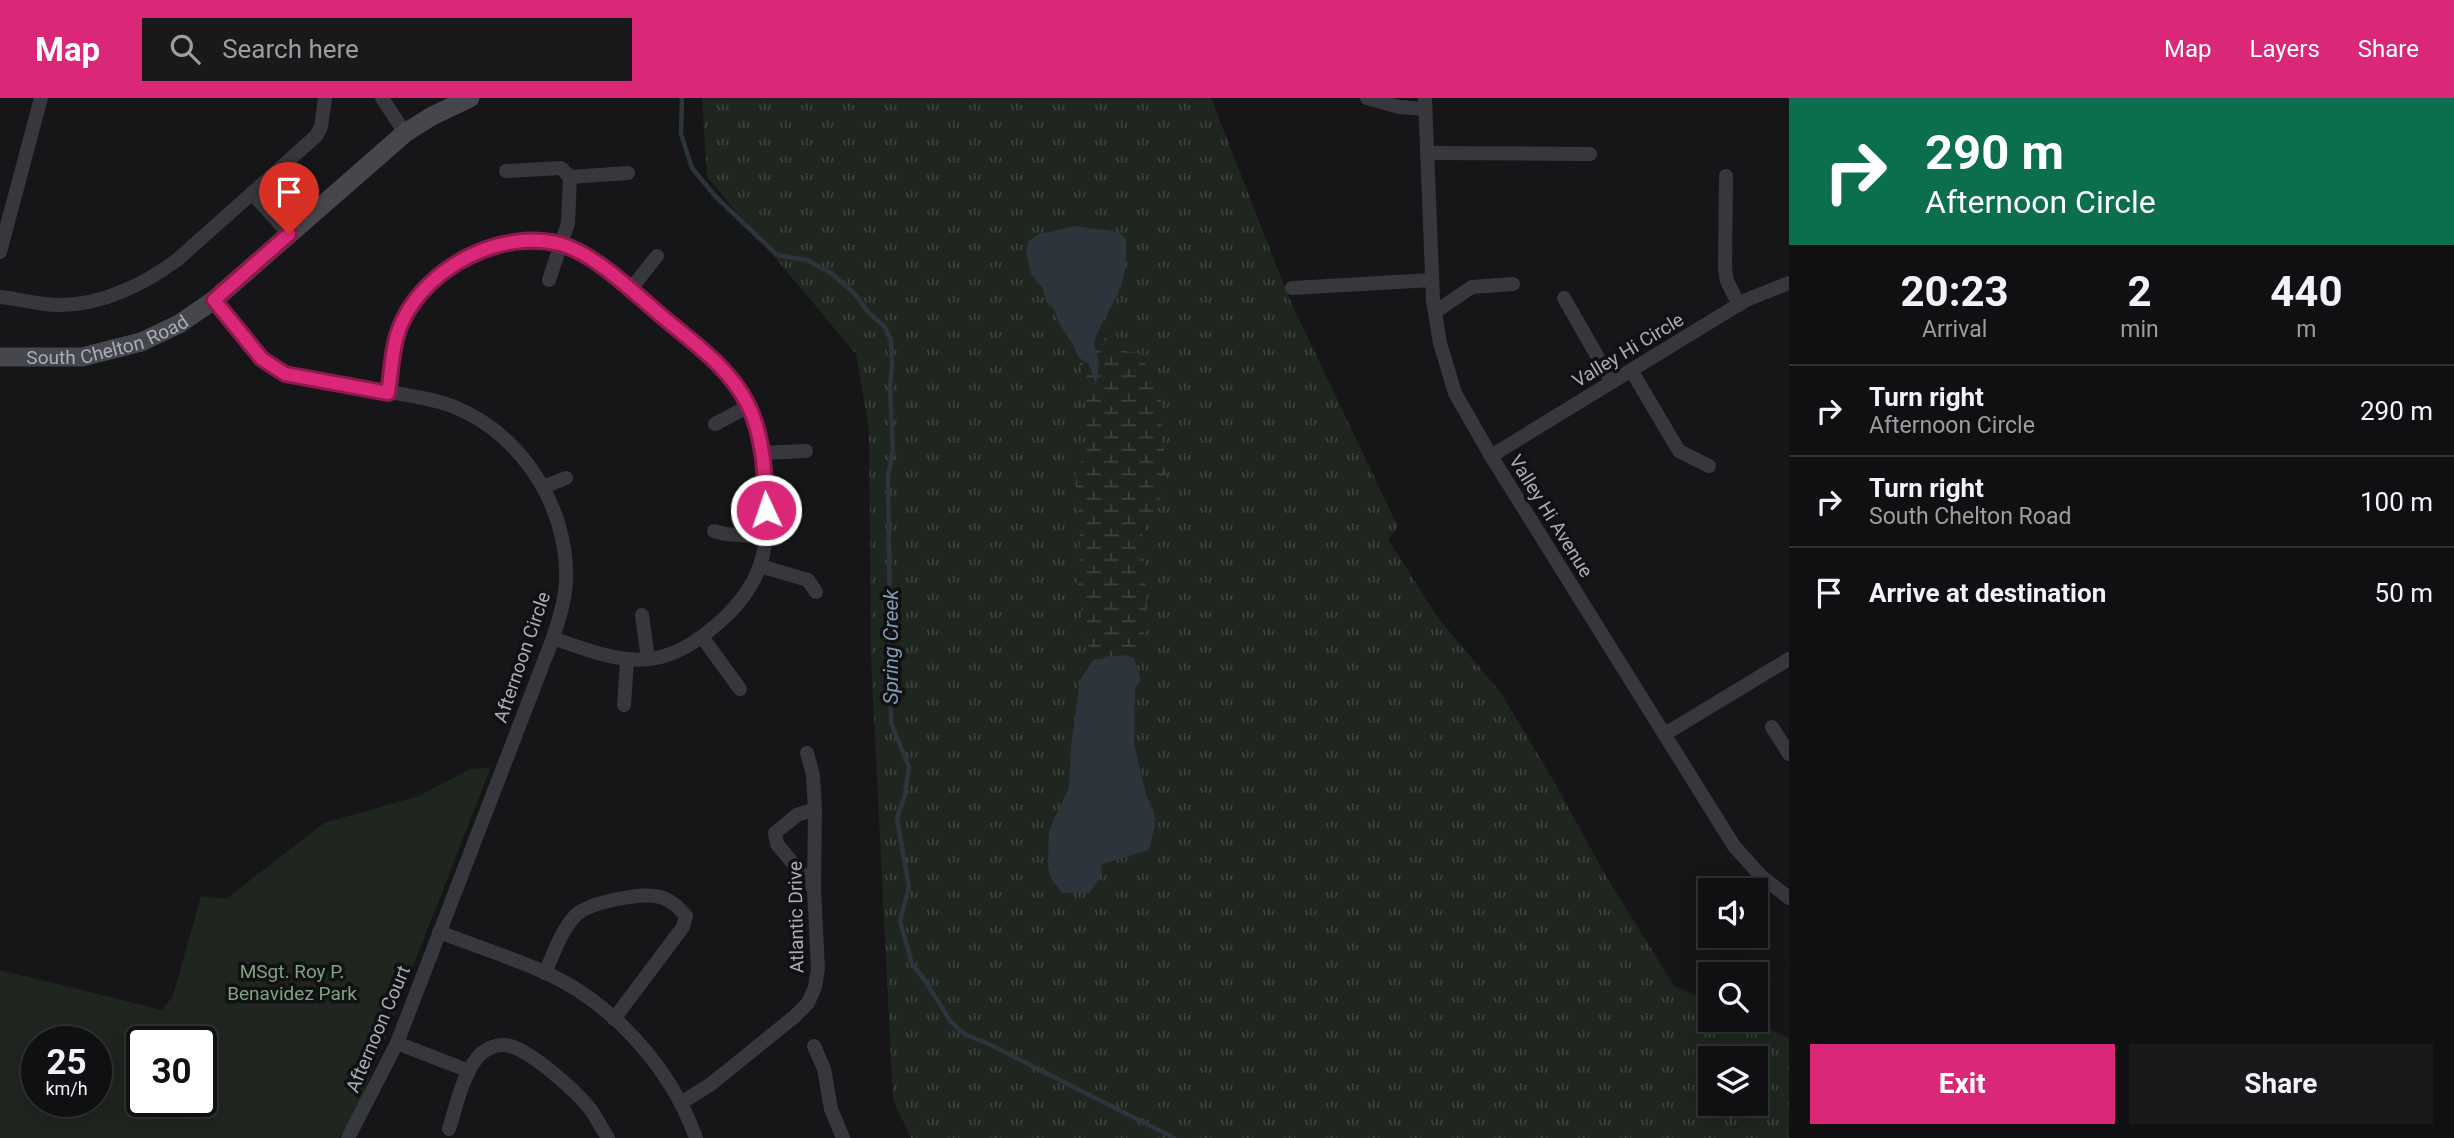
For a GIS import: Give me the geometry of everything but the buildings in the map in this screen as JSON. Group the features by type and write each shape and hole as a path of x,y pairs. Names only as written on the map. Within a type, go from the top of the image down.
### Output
{"main road":[{"name":"South Chelton Road","path":"0,357 82,356 157,335 179,324 214,300 405,133 432,116 470,98"}],"street":[{"path":"0,252 41,98"},
{"path":"0,297 59,305 80,303 154,278 316,136 321,127 325,98"},
{"path":"382,98 405,133"},
{"path":"1367,98 1399,107 1425,103"},
{"name":"Valley Hi Avenue","path":"1425,103 1435,312 1440,343 1455,393 1734,846 1761,876 1789,898"},
{"path":"1427,153 1590,154"},
{"path":"506,171 561,168 570,177 570,207 562,244 549,281"},
{"path":"570,177 628,173"},
{"path":"1726,176 1725,269 1727,281 1739,305"},
{"path":"252,193 289,234"},
{"path":"388,393 396,339 403,319 428,285 485,249 511,241 562,244 590,258 720,366 739,388 757,428 765,486 765,537 760,566 736,606 702,637 682,649 648,659 627,661 593,653 553,638"},
{"path":"630,290 657,256"},
{"path":"1292,288 1432,280"},
{"name":"Valley Hi Circle","path":"1492,456 1739,305 1789,283"},
{"path":"1435,312 1472,287 1513,284"},
{"path":"1564,298 1612,382"},
{"name":"Afternoon Circle","path":"214,300 262,359 285,374 440,402 493,428 509,442 543,487 557,522 565,568 562,612 439,932"},
{"path":"1631,370 1679,451 1709,466"},
{"path":"715,424 749,407"},
{"path":"761,453 806,451"},
{"path":"543,487 566,478"},
{"path":"714,531 765,537"},
{"path":"760,566 808,580 816,592"},
{"path":"642,615 648,659"},
{"path":"702,637 740,689"},
{"path":"1665,734 1789,659"},
{"path":"624,705 627,661"},
{"path":"1772,727 1789,754"},
{"name":"Atlantic Drive","path":"681,1103 711,1084 794,1017 808,1003 815,987 818,969 814,890 816,809 813,775 807,753"},
{"path":"814,890 777,844 775,833 797,815 816,809"},
{"path":"545,972 562,934 577,914 586,909 613,899 659,896 674,903 687,916 683,927 614,1019"},
{"path":"439,932 545,972 595,1001 662,1074 681,1103 696,1138"},
{"name":"Afternoon Court","path":"354,1136 397,1043 439,932"},
{"path":"397,1043 469,1071"},
{"path":"449,1129 469,1071 478,1056 493,1046 508,1045 566,1083 591,1111 608,1138"},
{"path":"814,1046 824,1069 831,1109 843,1138"}],"green space":[{"path":"702,98 1211,98 1289,298 1398,527 1388,539 1439,619 1501,693 1603,871 1674,986 1698,997 1698,1032 1768,1032 1768,1028 1789,1038 1789,1138 911,1138 893,1100 871,657 869,428 856,354 707,177"},
{"path":"1102,324 1108,343 1125,351 1138,353 1157,382 1163,412 1161,440 1168,462 1166,486 1142,535 1147,610 1142,648 1134,658 1123,655 1093,660 1084,634 1078,583 1080,538 1075,475 1088,446 1079,358 1089,364 1096,383 1099,362 1094,344"},
{"name":"MSgt. Roy P. Benavidez Park","path":"491,767 356,1112 339,1138 0,1138 0,970 162,1010 173,996 201,896 226,899 324,823 419,796 470,769"}],"shaded area":[{"path":"1075,226 1119,232 1126,239 1123,280 1094,344 1099,362 1096,386 1089,364 1079,358 1054,309 1047,303 1042,288 1031,274 1026,252 1028,242 1039,234"},
{"path":"1123,655 1134,658 1141,680 1135,688 1134,744 1146,794 1154,812 1155,825 1149,850 1102,864 1100,878 1089,893 1062,893 1050,877 1049,830 1069,788 1071,746 1080,680 1093,660"}],"waterway":[{"name":"Spring Creek","path":"682,98 681,134 692,168 716,197 777,255 807,260 831,273 856,295 867,311 884,326 891,340 893,450 888,476 891,723 909,767 905,795 897,818 909,887 900,921 912,964 951,1022 966,1035 989,1044 1174,1138"}],"route":[{"path":"289,234 214,300 262,359 273,368 301,378 388,393 396,339 403,319 428,285 456,265 485,249 511,241 562,244 590,258 720,366 739,388 757,428 766,510"}]}
